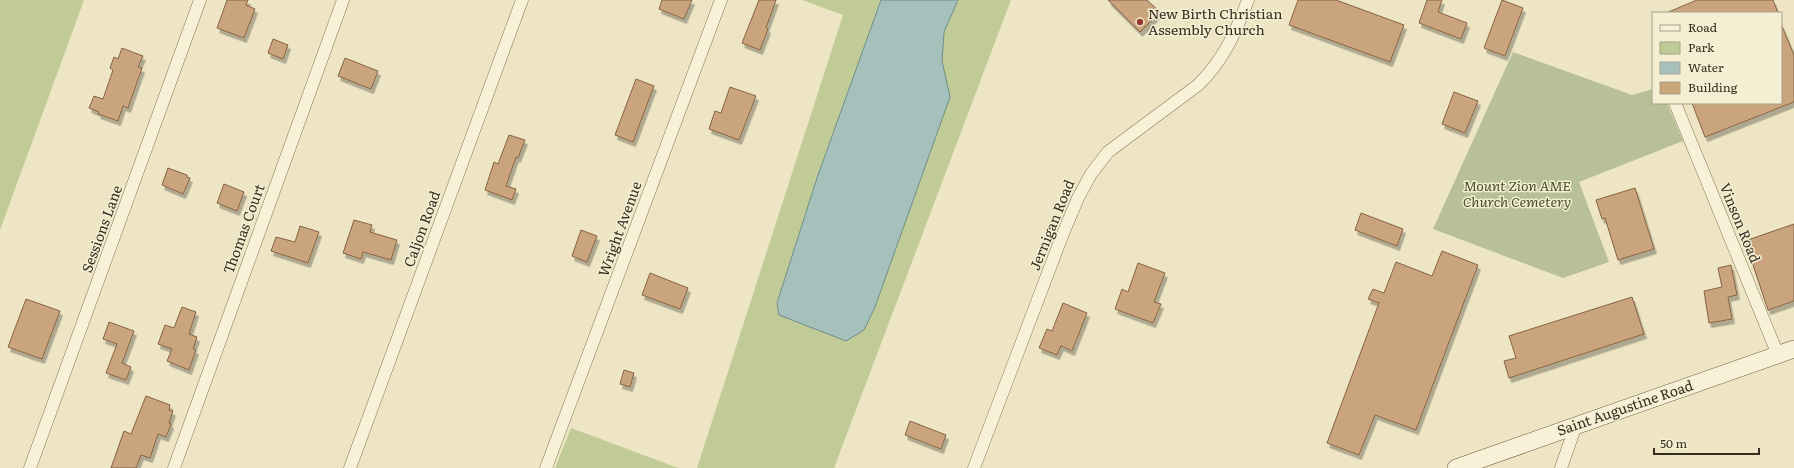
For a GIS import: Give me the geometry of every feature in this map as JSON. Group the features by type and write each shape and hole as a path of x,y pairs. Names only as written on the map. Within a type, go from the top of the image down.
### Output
{"main road":[{"name":"Saint Augustine Road","path":"1456,468 1794,350"}],"street":[{"name":"Sessions Lane","path":"30,468 200,0"},
{"name":"Thomas Court","path":"174,468 343,0"},
{"name":"Caljon Road","path":"350,468 522,0"},
{"name":"Wright Avenue","path":"546,468 721,0"},
{"name":"Jernigan Road","path":"974,468 1062,236 1078,198 1091,174 1108,152 1208,76 1228,47 1248,0"},
{"name":"Vinson Road","path":"1675,104 1778,355"},
{"path":"1561,468 1576,425"}],"green space":[{"path":"0,0 84,0 0,230"},
{"path":"802,0 881,0 817,178 777,303 950,97 942,61 944,32 958,0 1011,0 834,468 697,468 843,15"},
{"name":"Mount Zion AME Church Cemetery","path":"1513,52 1632,95 1652,89 1652,104 1667,104 1683,141 1579,182 1609,262 1563,278 1433,229"},
{"path":"571,428 678,468 555,468"}],"water":[{"path":"881,0 958,0 944,32 942,61 950,97 875,307 864,330 846,341 779,315 777,303 817,178"}],"building":[{"path":"227,0 248,0 246,5 255,9 244,38 217,28"},
{"path":"662,0 692,0 684,19 659,9"},
{"path":"759,0 776,0 766,28 768,29 760,50 742,43"},
{"name":"New Birth Christian Assembly Church","path":"1108,0 1147,0 1160,12 1140,32"},
{"path":"1298,0 1336,0 1404,25 1390,62 1289,25"},
{"path":"1427,0 1442,0 1438,12 1467,23 1461,39 1419,23"},
{"path":"1502,0 1523,8 1505,56 1484,48"},
{"path":"1697,0 1773,0 1778,12 1668,12"},
{"path":"1782,26 1794,55 1794,102 1705,137 1692,104 1782,104"},
{"path":"273,39 288,45 283,59 268,53"},
{"path":"122,48 143,56 138,67 142,68 128,108 123,106 118,121 98,114 99,112 89,108 94,96 103,99 113,70 110,68 114,57 118,59"},
{"path":"345,58 378,71 371,89 338,76"},
{"path":"636,79 654,86 633,142 615,135"},
{"path":"730,87 756,96 739,140 709,129 715,111 721,113"},
{"path":"1454,92 1478,101 1465,133 1442,124"},
{"path":"509,135 525,140 518,158 516,157 506,186 516,189 512,200 485,190 494,162 498,164"},
{"path":"168,168 187,175 187,177 190,178 183,194 162,185"},
{"path":"224,184 244,192 237,211 217,203"},
{"path":"1635,188 1654,249 1618,260 1605,218 1602,219 1596,200"},
{"path":"1361,213 1403,229 1397,246 1355,230"},
{"path":"354,220 372,225 370,232 397,240 391,260 363,252 361,259 343,253"},
{"path":"1794,224 1794,301 1768,310 1745,241"},
{"path":"300,226 319,232 308,263 271,251 276,237 295,242"},
{"path":"581,230 597,236 587,262 572,256"},
{"path":"1442,251 1478,265 1416,430 1375,415 1359,455 1327,443 1379,303 1368,299 1373,289 1384,293 1396,262 1432,276"},
{"path":"1138,263 1165,273 1154,302 1161,304 1153,323 1115,309 1122,289 1128,292"},
{"path":"1731,265 1737,295 1728,297 1732,319 1709,323 1704,291 1722,287 1718,268"},
{"path":"650,273 688,288 680,309 642,295"},
{"path":"1632,297 1644,334 1509,378 1504,361 1516,358 1509,336"},
{"path":"26,299 60,311 42,359 8,347"},
{"path":"1063,303 1087,313 1072,351 1061,346 1057,355 1039,348 1047,329 1052,331"},
{"path":"182,307 196,312 189,334 197,337 193,349 196,350 189,370 167,361 172,349 158,344 165,325 174,328"},
{"path":"109,322 134,331 122,363 131,367 126,380 106,373 117,344 103,339"},
{"path":"624,370 634,373 630,387 620,384"},
{"path":"146,396 170,405 169,410 173,411 169,423 171,424 166,437 158,434 150,458 141,455 136,468 111,468 124,431 131,434"},
{"path":"910,421 946,435 941,449 905,435"}],"place":[{"name":"New Birth Christian Assembly Church","path":"1140,22"}]}
